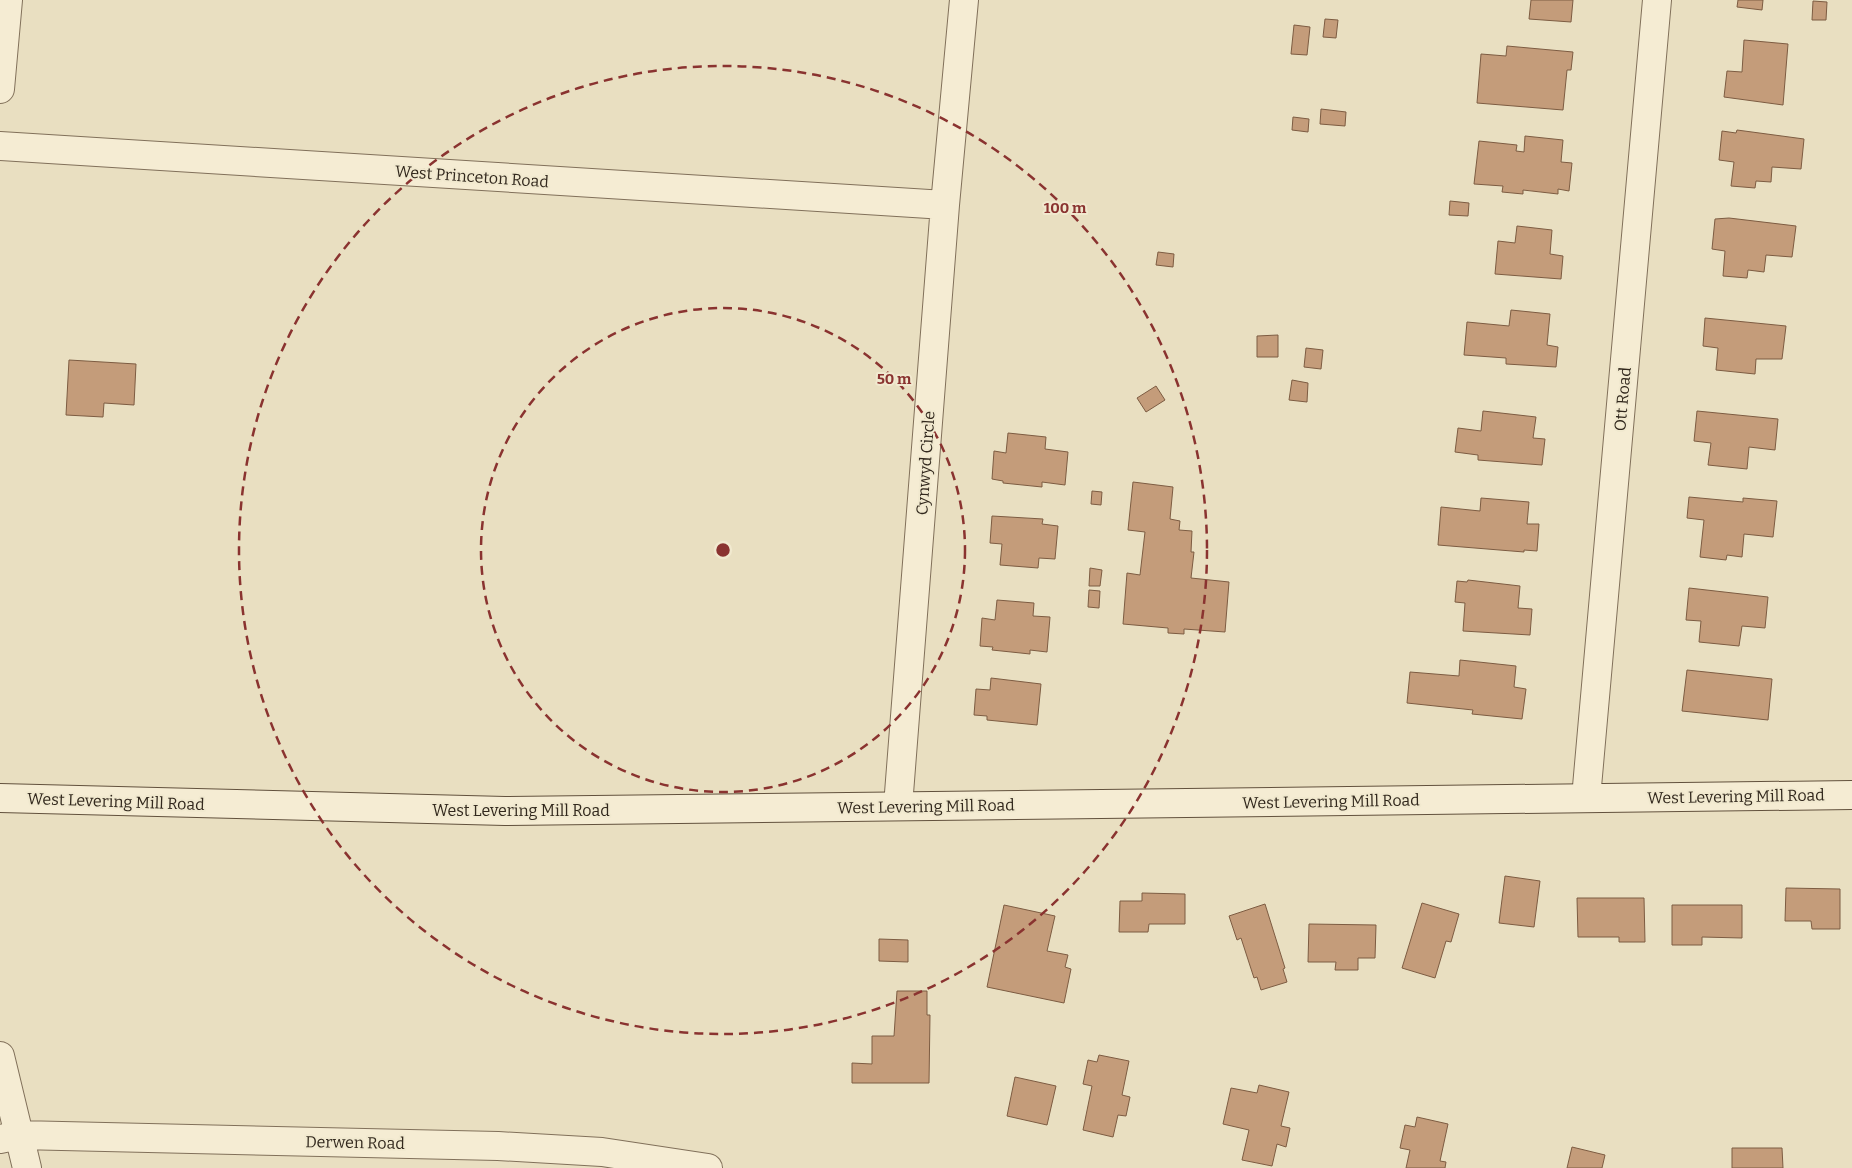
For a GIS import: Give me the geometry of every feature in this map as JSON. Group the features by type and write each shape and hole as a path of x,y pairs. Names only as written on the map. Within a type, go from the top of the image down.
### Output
{"street":[{"path":"0,89 8,0"},
{"name":"Cynwyd Circle","path":"898,806 945,205 964,0"},
{"name":"Ott Road","path":"1586,798 1657,0"},
{"name":"West Princeton Road","path":"0,146 945,205"},
{"name":"West Levering Mill Road","path":"0,798 504,811 1852,794"},
{"path":"0,1056 9,1137 27,1168"},
{"name":"Derwen Road","path":"9,1137 498,1146 602,1152 708,1168"}],"building":[{"path":"1531,0 1573,0 1571,22 1529,19"},
{"path":"1738,0 1763,0 1762,10 1737,7"},
{"path":"1813,1 1827,2 1826,20 1812,20"},
{"path":"1325,19 1338,20 1336,38 1323,37"},
{"path":"1294,25 1310,27 1307,55 1291,54"},
{"path":"1744,40 1788,44 1783,105 1724,97 1727,71 1742,72"},
{"path":"1507,46 1573,52 1571,70 1567,70 1563,110 1477,103 1481,54 1506,56"},
{"path":"1321,109 1346,112 1345,126 1320,124"},
{"path":"1293,117 1309,119 1308,132 1292,130"},
{"path":"1737,130 1804,139 1801,169 1772,167 1771,182 1756,181 1755,188 1731,186 1734,162 1719,160 1722,131 1736,133"},
{"path":"1525,136 1563,140 1561,162 1572,163 1569,191 1558,189 1558,194 1523,190 1523,194 1502,192 1503,186 1474,184 1479,141 1517,145 1516,151 1524,152"},
{"path":"1450,201 1469,203 1468,216 1449,215"},
{"path":"1729,218 1796,226 1792,257 1766,255 1764,272 1748,270 1747,278 1723,276 1725,251 1712,249 1715,219"},
{"path":"1517,226 1552,230 1550,254 1563,256 1561,279 1495,274 1498,241 1515,243"},
{"path":"1158,252 1174,254 1173,267 1156,265"},
{"path":"1511,310 1550,314 1547,345 1558,347 1556,367 1506,364 1506,358 1464,355 1467,322 1509,326"},
{"path":"1705,318 1786,326 1782,359 1756,359 1755,374 1716,370 1718,348 1703,346"},
{"path":"1278,335 1278,357 1257,357 1257,336"},
{"path":"1306,348 1323,350 1321,369 1304,367"},
{"path":"69,360 136,364 134,405 104,403 103,417 66,415"},
{"path":"1292,380 1308,383 1307,402 1289,400"},
{"path":"1156,386 1165,400 1146,412 1137,398"},
{"path":"1483,411 1536,417 1533,438 1545,439 1542,465 1478,460 1478,455 1455,452 1458,428 1481,431"},
{"path":"1697,411 1778,419 1775,450 1749,447 1747,469 1708,465 1711,443 1694,441"},
{"path":"1008,433 1046,437 1045,449 1068,452 1065,485 1042,482 1042,487 1003,483 1003,481 992,479 994,451 1006,453"},
{"path":"1133,482 1173,487 1170,519 1180,521 1179,530 1192,531 1191,552 1194,552 1191,578 1229,582 1225,632 1184,629 1184,634 1168,633 1168,628 1123,624 1127,573 1140,575 1145,532 1128,530"},
{"path":"1092,491 1102,492 1101,505 1091,504"},
{"path":"1689,497 1743,502 1743,498 1777,501 1773,537 1744,534 1742,557 1727,555 1726,560 1700,557 1704,520 1687,518"},
{"path":"1481,498 1529,502 1527,524 1539,524 1537,551 1524,550 1524,552 1438,545 1441,507 1480,511"},
{"path":"992,516 1043,519 1042,524 1058,526 1055,559 1039,558 1038,568 1000,565 1002,544 990,543"},
{"path":"1090,568 1102,570 1100,586 1089,586"},
{"path":"1468,580 1520,586 1518,608 1532,609 1530,635 1463,631 1465,603 1455,602 1457,581 1467,582"},
{"path":"1689,588 1768,597 1765,628 1742,626 1739,646 1699,642 1701,621 1686,620"},
{"path":"1089,590 1100,591 1099,608 1088,607"},
{"path":"997,600 1034,603 1033,616 1050,617 1047,652 1030,650 1030,654 992,650 993,647 980,646 982,618 995,620"},
{"path":"1460,660 1516,666 1514,687 1526,689 1522,719 1472,714 1473,710 1407,703 1410,672 1459,676"},
{"path":"1687,670 1772,679 1768,720 1682,711"},
{"path":"991,678 1041,684 1037,725 987,720 987,716 974,715 976,689 990,690"},
{"path":"1505,876 1540,881 1534,927 1499,923"},
{"path":"1786,888 1840,889 1840,929 1812,929 1811,921 1785,921"},
{"path":"1142,893 1185,894 1185,924 1149,924 1148,932 1119,932 1120,901 1142,901"},
{"path":"1577,898 1644,898 1645,942 1619,942 1619,937 1578,937"},
{"path":"1422,903 1459,914 1451,942 1446,941 1435,978 1402,968"},
{"path":"1265,904 1285,968 1283,969 1287,982 1261,990 1257,977 1254,978 1241,938 1237,940 1229,916"},
{"path":"1004,905 1055,916 1047,951 1068,955 1065,967 1071,969 1064,1003 987,987"},
{"path":"1672,905 1742,905 1742,938 1702,937 1702,945 1672,945"},
{"path":"1309,924 1376,925 1375,958 1358,958 1358,970 1335,970 1336,962 1308,962"},
{"path":"879,939 908,940 908,962 879,961"},
{"path":"897,991 927,991 927,1015 930,1015 929,1083 852,1083 852,1063 872,1064 872,1036 894,1036"},
{"path":"1099,1055 1129,1061 1122,1095 1130,1097 1126,1116 1118,1115 1113,1137 1083,1130 1092,1086 1083,1084 1088,1060 1097,1062"},
{"path":"1015,1077 1056,1086 1047,1125 1007,1116"},
{"path":"1259,1085 1289,1092 1281,1126 1290,1128 1286,1147 1277,1144 1272,1166 1242,1160 1249,1130 1223,1124 1231,1088 1257,1093"},
{"path":"1417,1117 1448,1124 1440,1161 1446,1162 1445,1168 1406,1168 1410,1150 1400,1148 1405,1125 1415,1127"},
{"path":"1572,1147 1605,1155 1602,1168 1567,1168"},
{"path":"1732,1148 1782,1148 1783,1168 1732,1168"}]}
